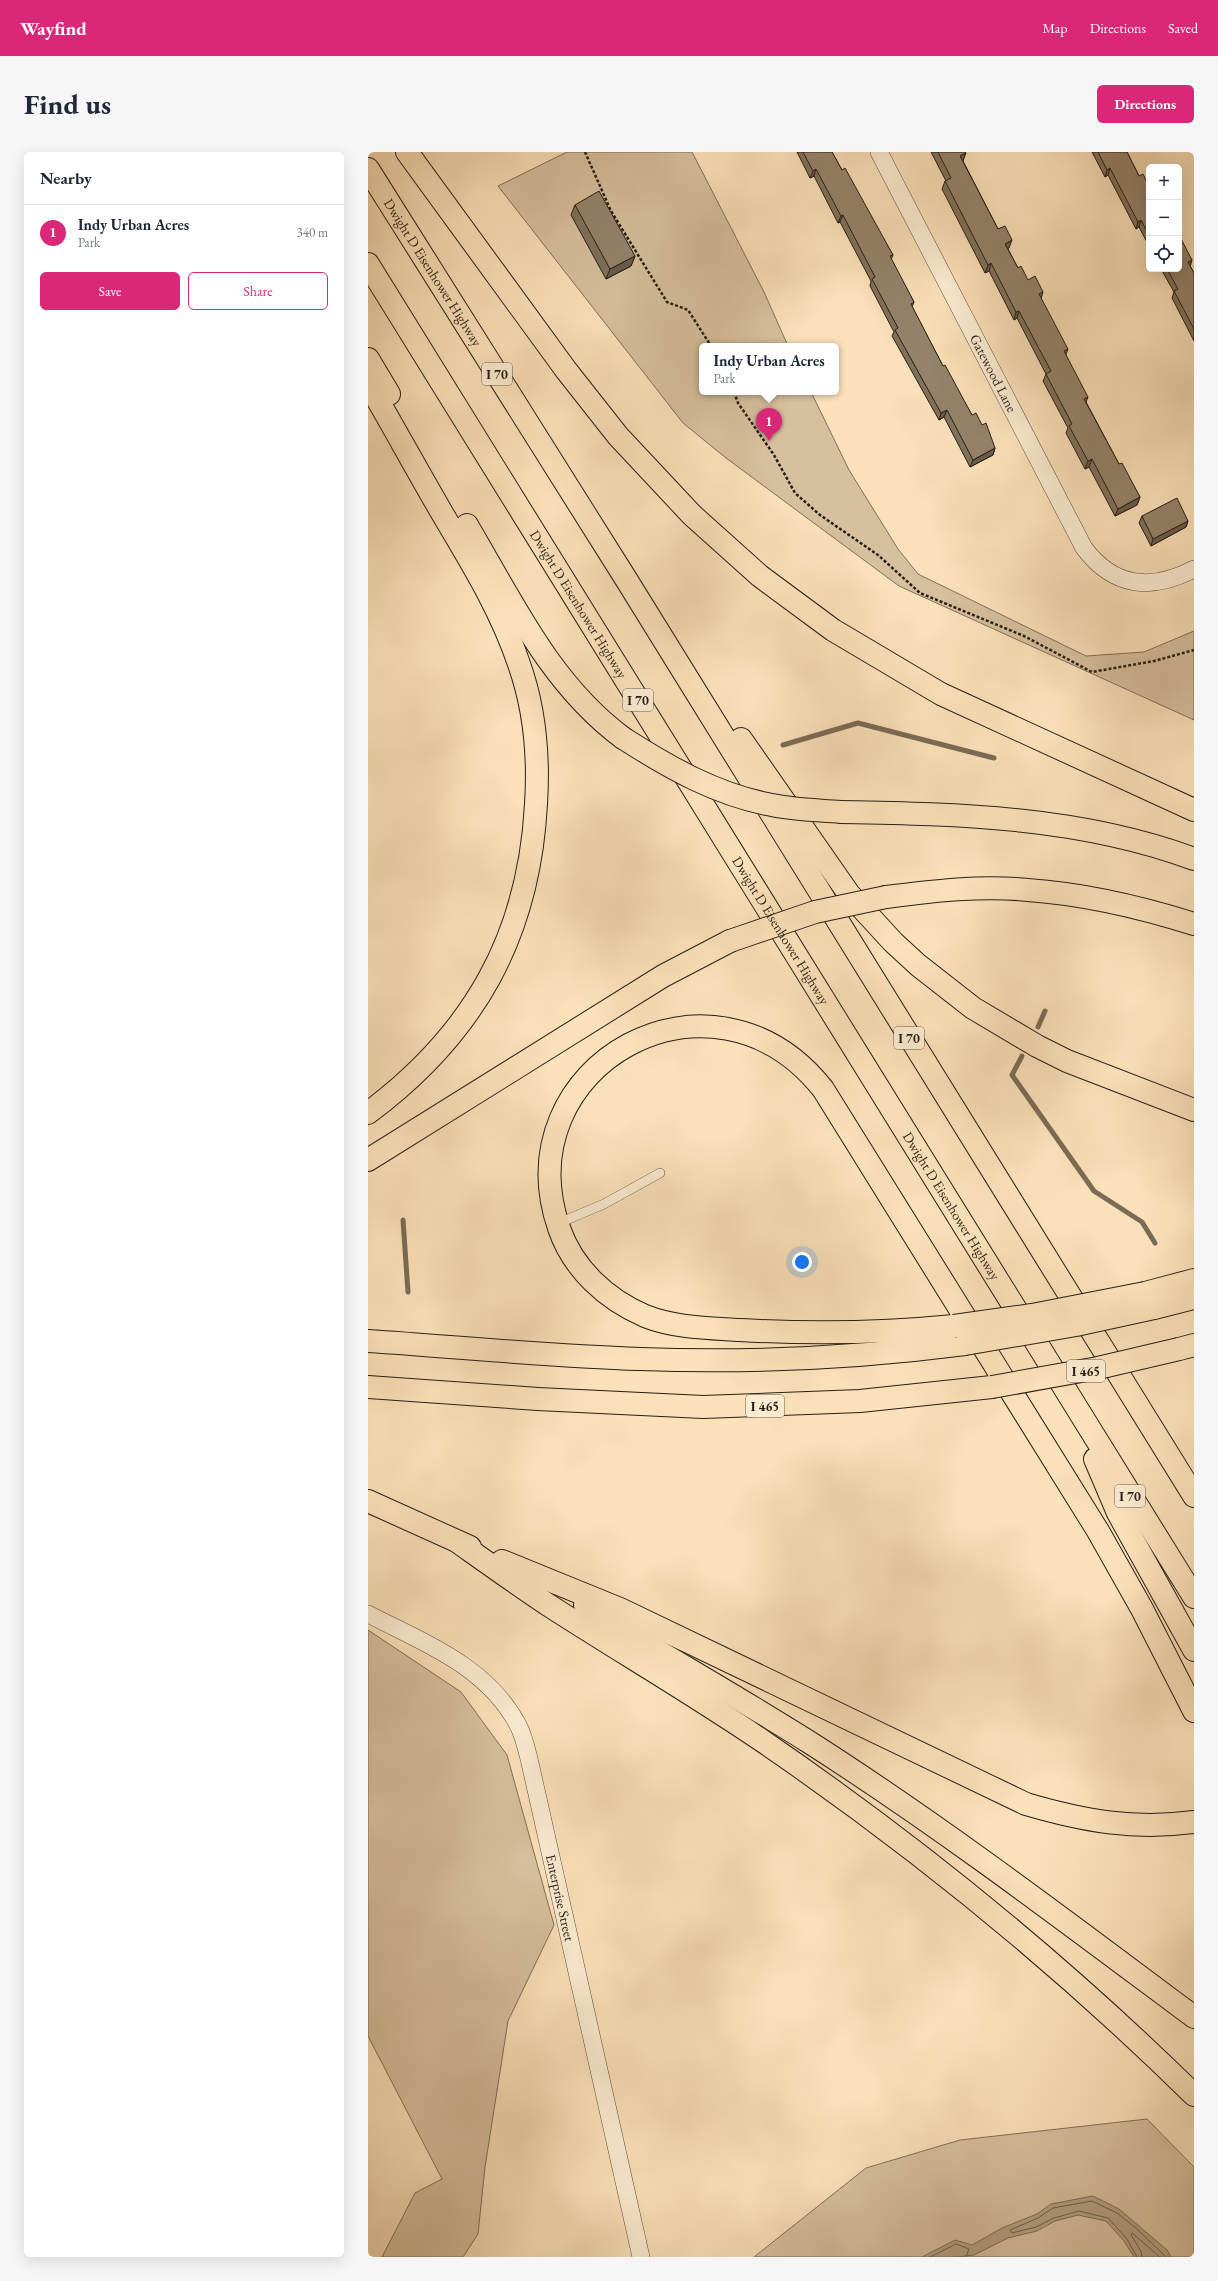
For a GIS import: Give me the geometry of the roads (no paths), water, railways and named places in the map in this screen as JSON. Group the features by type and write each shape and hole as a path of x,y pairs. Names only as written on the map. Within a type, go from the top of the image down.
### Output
{"highway":[{"path":"407,152 566,370 618,436 692,515 760,576 833,630 935,691 1194,810"},
{"name":"Dwight D Eisenhower Highway","path":"368,169 626,579 1194,1496"},
{"name":"Dwight D Eisenhower Highway","path":"368,264 1194,1597"},
{"path":"368,359 543,654 573,693 590,710 623,738 689,777 730,794 779,806 841,812 977,816 1054,824 1127,839 1194,859"},
{"path":"368,383 482,582 503,624 520,666 530,703 535,734 538,772 535,830 527,881 512,930 501,956 473,1006 438,1053 400,1088 368,1113"},
{"path":"626,579 703,682 844,888 898,946 923,969 973,1008 1037,1046 1068,1061 1194,1110"},
{"path":"368,1160 663,976 730,941 815,912 886,897 961,890 1027,889 1117,902 1194,924"},
{"path":"1194,1298 1149,1301 1032,1315 954,1326 866,1332 793,1333 717,1329 664,1322 632,1310 596,1285 577,1264 557,1224 549,1184 553,1145 562,1116 572,1098 586,1079 607,1059 653,1034 683,1026 699,1025 733,1029 751,1034 768,1042 797,1061 809,1071 823,1090 1098,1531 1142,1610 1194,1711"},
{"path":"368,1341 638,1359 728,1361 774,1360 873,1354 966,1344 1076,1325 1149,1301 1194,1280"},
{"name":"I 465","path":"368,1387 538,1399 702,1407 860,1401 992,1387 1098,1368 1187,1347"},
{"path":"1067,1394 1118,1513 1194,1650"},
{"path":"368,1500 458,1542 620,1610 1026,1804 1098,1822 1163,1826 1194,1822"},
{"path":"458,1542 553,1608 623,1650 764,1742 900,1841 1016,1934 1194,2095"},
{"path":"554,1583 612,1624 809,1742 882,1791 1032,1896 1194,2018"}],"street":[{"name":"Gatewood Lane","path":"879,152 1084,548 1099,565 1125,580 1147,583 1162,582 1194,569"},
{"name":"Enterprise Street","path":"368,1614 427,1643 477,1674 498,1695 518,1725 530,1763 641,2257"}],"lane":[{"path":"557,1224 604,1204 660,1173"}],"water":[{"path":"1093,2196 1119,2209 1167,2250 1171,2257 1134,2257 1124,2241 1106,2221 1078,2215 1055,2221 1037,2231 1008,2238 974,2255 957,2257 922,2257 955,2240 972,2245 1002,2228 1037,2214 1051,2204"}],"waterway":[{"path":"783,745 858,723 994,758"},
{"path":"1038,1027 1045,1011"},
{"path":"1022,1056 1012,1075 1094,1191 1142,1222 1155,1243"},
{"path":"403,1220 408,1292"}],"place":[{"name":"Indy Urban Acres","path":"769,441"}]}
